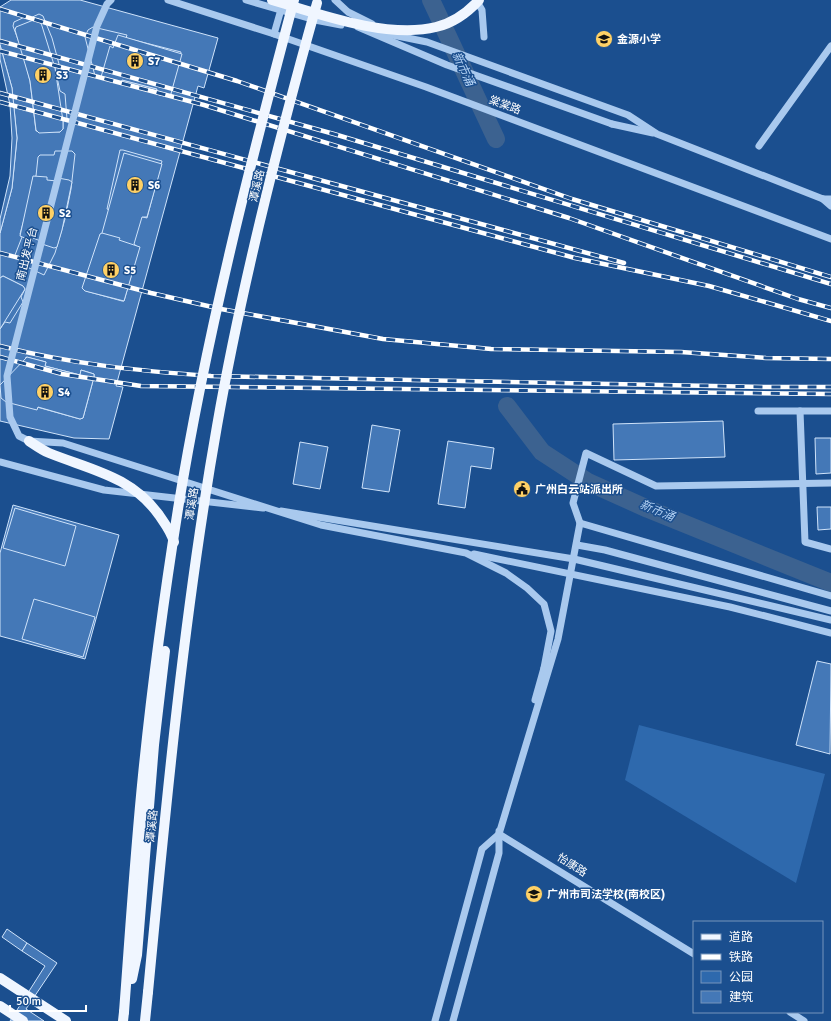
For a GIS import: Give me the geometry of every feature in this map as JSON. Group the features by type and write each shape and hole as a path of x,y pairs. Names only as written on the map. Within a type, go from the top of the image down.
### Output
{"main road":[{"path":"272,0 342,21 408,30 436,27 461,16 478,0"},
{"name":"潭溪路","path":"124,1016 143,777 155,674 178,508 214,319 245,184 294,0"},
{"name":"潭溪路","path":"145,1021 171,762 204,506 217,424 238,315 288,109 319,1"},
{"path":"29,441 48,453 125,483 142,496 156,511 171,533 176,547 176,560 154,746 137,955 124,1016"},
{"path":"0,978 66,1021"},
{"path":"0,1006 23,1021"}],"street":[{"name":"南出发平台","path":"29,441 19,436 10,417 7,376 97,26 107,4 111,0"},
{"name":"棠棠路","path":"168,0 274,34 426,87 831,239"},
{"path":"246,0 315,20 428,42 628,115 657,134"},
{"path":"274,34 284,0"},
{"path":"335,0 348,12 400,37"},
{"path":"478,0 482,10 484,37"},
{"path":"309,47 319,1"},
{"path":"342,21 448,65 612,124 657,134 831,202"},
{"path":"759,146 831,46"},
{"path":"823,199 831,198"},
{"path":"823,199 831,206"},
{"path":"758,411 831,411"},
{"path":"800,411 806,542 831,549"},
{"path":"29,441 62,443 321,524 730,607 831,633"},
{"path":"435,1021 482,849 499,834 558,639 580,523 573,503 586,453 656,486 831,482"},
{"path":"0,462 104,490 294,512 574,559 831,620"},
{"path":"580,523 831,596"},
{"path":"576,545 605,550 831,611"},
{"path":"453,1021 499,853 499,834 509,784 544,668 551,631 544,604 527,588 506,573 466,553"},
{"name":"怡康路","path":"499,834 693,953"},
{"path":"792,1013 804,1021"}],"green space":[{"path":"639,725 825,774 796,883 625,780"}],"building":[{"path":"11,0 80,0 218,38 204,88 198,86 116,386 123,387 109,439 74,438 0,421 0,233 12,188 17,138 12,88 0,45 0,7"},
{"name":"S3","path":"39,14 43,16 52,38 59,64 55,68 60,91 65,94 67,119 63,121 63,129 60,132 36,131 30,81 23,53 13,26 14,22 27,16 28,19"},
{"name":"S3","path":"39,19 42,26 55,68 63,121 63,129 60,132 39,133 36,130 30,81 15,30 16,27"},
{"name":"S7","path":"93,27 127,35 126,38 181,52 170,97 156,94 157,89 122,80 121,83 95,76 85,37 88,30"},
{"name":"S7","path":"118,35 182,54 170,97 156,94 157,89 122,80 121,83 101,77 110,46 113,48"},
{"path":"0,45 12,88 17,138 12,188 0,233 0,219 10,176 12,138 10,105 0,59"},
{"name":"S6","path":"120,150 162,161 147,218 127,213 126,216 107,209"},
{"name":"S2","path":"55,151 72,151 75,154 71,189 65,219 55,253 44,275 27,267 29,263 16,257 15,255 22,237 20,234 29,202 33,177 36,176 38,157 40,155 54,155"},
{"path":"124,153 162,164 147,217 142,217 134,244 139,248 124,301 122,301 86,291"},
{"path":"33,176 47,177 47,180 57,181 58,178 72,182 62,230 57,247 54,248 42,244 43,242 33,238 32,241 20,236"},
{"name":"S5","path":"102,233 120,238 119,240 140,247 124,301 85,291 82,288 100,234"},
{"path":"3,276 23,286 25,289 21,297 23,302 10,323 5,322 0,329 0,278"},
{"path":"3,276 23,286 25,289 0,329 0,278"},
{"name":"S4","path":"26,357 46,362 45,366 80,375 81,370 94,374 83,418 80,419 19,402 21,389 17,388"},
{"name":"S4","path":"27,357 46,362 45,366 80,375 81,370 94,374 83,418 80,419 38,407 37,410 6,402 1,398 0,385"},
{"path":"723,421 725,457 614,460 613,424"},
{"path":"372,425 400,430 389,492 362,488"},
{"path":"815,438 831,438 831,473 816,474"},
{"path":"448,441 494,448 491,469 471,466 465,508 438,504"},
{"path":"300,442 328,447 320,489 293,484"},
{"path":"13,505 119,535 85,659 0,636 0,553"},
{"path":"817,507 831,507 831,529 818,530"},
{"path":"15,508 76,526 65,566 3,548"},
{"path":"34,599 95,617 83,657 22,639"},
{"path":"817,661 831,664 830,754 796,745"},
{"path":"7,929 27,943 22,951 2,937"},
{"path":"27,943 57,963 26,1009 44,1021 10,1021 45,966 22,951"}],"waterway":[{"name":"新市涌","path":"431,0 496,139"},
{"name":"新市涌","path":"507,406 542,452 588,482 648,509 831,583"}],"railway":[{"path":"0,9 237,81 572,199 831,277"},
{"path":"0,41 334,134 831,284"},
{"path":"0,51 204,105 569,218 798,299 831,308"},
{"path":"0,93 624,263"},
{"path":"0,102 575,258 709,286 831,321"},
{"path":"0,253 151,293 221,309 383,339 491,349 681,352 766,358 831,359"},
{"path":"0,346 53,358 105,366 211,376 831,387"},
{"path":"0,357 62,374 141,386 831,394"}],"place":[{"name":"金源小学","path":"604,39"},
{"name":"S7","path":"135,61"},
{"name":"S3","path":"43,75"},
{"name":"S6","path":"135,185"},
{"name":"S2","path":"46,213"},
{"name":"S5","path":"111,270"},
{"name":"S4","path":"45,392"},
{"name":"广州白云站派出所","path":"522,489"},
{"name":"广州市司法学校(南校区)","path":"534,894"}]}
